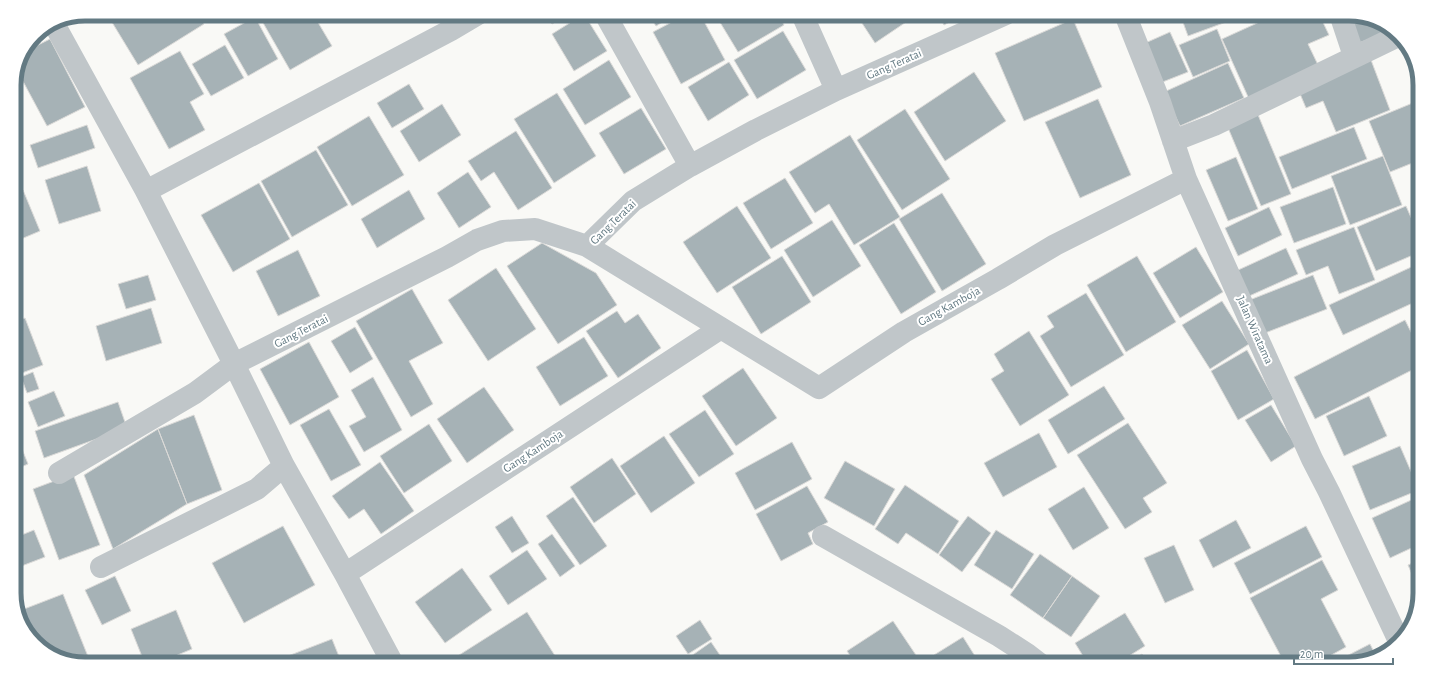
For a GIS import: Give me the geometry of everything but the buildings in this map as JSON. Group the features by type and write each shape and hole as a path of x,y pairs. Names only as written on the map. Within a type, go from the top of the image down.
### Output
{"street":[{"path":"146,191 467,21"},
{"path":"608,21 690,166"},
{"path":"805,21 836,90"},
{"name":"Gang Teratai","path":"59,472 195,393 234,364 447,257 477,240 503,231 535,229 587,246 633,201 690,166 756,130 836,90 990,21"},
{"name":"Jalan Wiratama","path":"1128,21 1160,102 1186,179 1312,459 1397,635"},
{"path":"1342,21 1354,56"},
{"path":"56,28 146,191 284,466 345,574 389,657"},
{"path":"1173,142 1214,125 1392,38"},
{"name":"Gang Kamboja","path":"587,246 820,388 904,332 998,279 1055,244 1186,179"},
{"name":"Gang Kamboja","path":"345,574 721,328"},
{"path":"101,567 257,489 284,466"},
{"path":"823,536 999,636 1031,657"}]}
